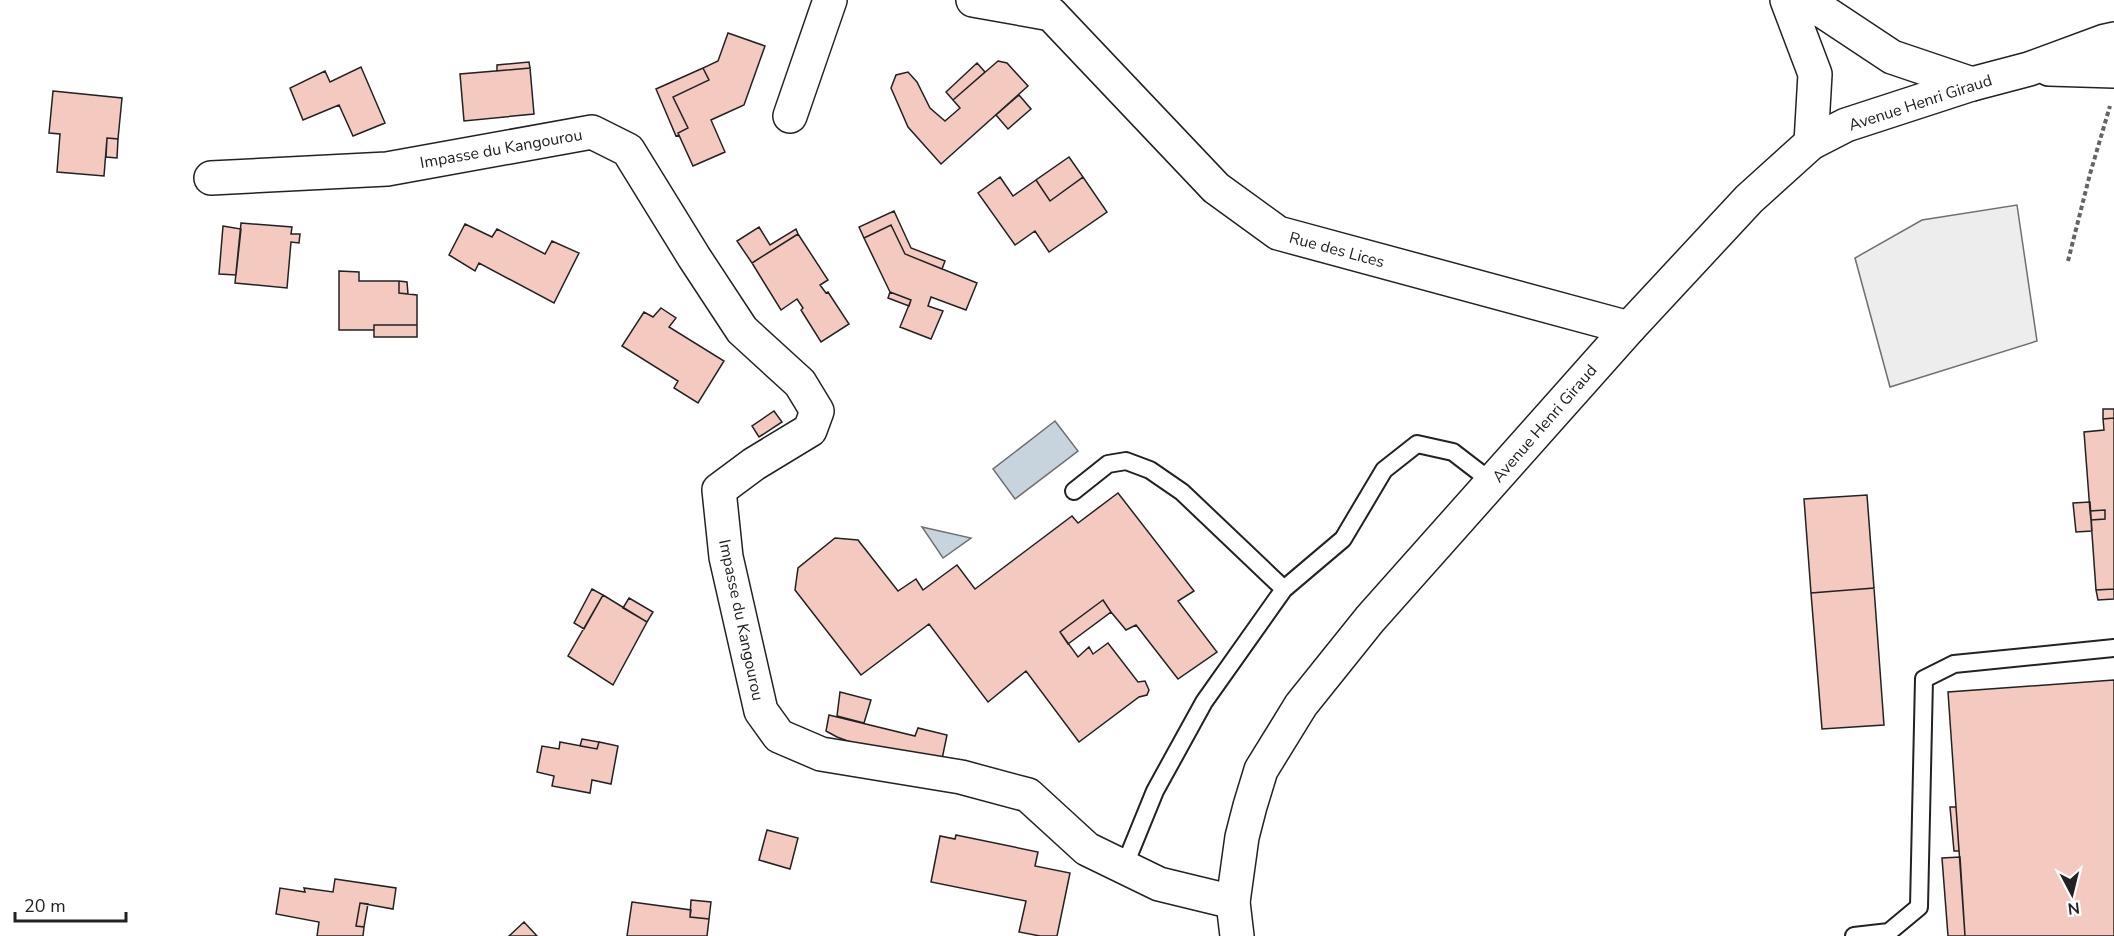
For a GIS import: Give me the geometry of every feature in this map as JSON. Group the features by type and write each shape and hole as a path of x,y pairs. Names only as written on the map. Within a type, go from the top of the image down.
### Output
{"street":[{"path":"790,116 830,0"},
{"name":"Rue des Lices","path":"973,0 1029,5 1051,14 1216,188 1278,233 1629,328"},
{"path":"1787,0 1815,74 1811,143"},
{"path":"1806,0 1892,57 1972,84"},
{"name":"Avenue Henri Giraud","path":"1238,936 1233,902 1242,837 1261,770 1301,705 1370,619 1629,328 1749,199 1811,143 1846,125 1972,84 2029,69 2114,39"},
{"name":"Avenue Henri Giraud","path":"2029,69 2112,86"},
{"name":"Impasse du Kangourou","path":"212,178 387,169 592,132 628,150 694,258 742,330 800,383 817,411 810,430 754,464 718,490 726,557 761,711 779,736 821,754 961,777 1028,795 1087,849 1159,884 1233,902"}],"lane":[{"path":"1124,867 1155,791 1204,702 1284,589 1343,538 1384,470 1417,444 1453,452 1492,482"},
{"path":"1074,492 1108,464 1126,461 1150,470 1182,492 1284,589"},
{"path":"1854,936 1889,932 1918,907 1924,679 1954,664 2114,648"}],"path":[{"path":"2068,261 2112,86"}],"shaded area":[{"path":"2017,205 2037,341 1890,387 1855,258 1922,220"},
{"path":"1055,421 1078,451 1015,499 993,469"},
{"path":"922,527 971,538 943,558"}],"building":[{"path":"728,33 765,46 744,105 711,120 725,152 693,166 678,133 688,128 673,97 709,80 703,68 718,61"},
{"path":"998,61 1007,63 1028,86 941,164 908,127 891,88 896,75 908,72 917,82 930,108 945,121 960,108 953,100"},
{"path":"529,62 530,68 497,71 497,65"},
{"path":"977,63 985,72 953,100 946,92"},
{"path":"361,67 385,123 353,136 339,105 303,120 290,88 325,71 330,82"},
{"path":"530,68 534,114 464,121 460,74"},
{"path":"703,68 709,80 673,97 688,128 676,136 656,89"},
{"path":"53,91 122,98 118,139 107,138 104,176 57,172 60,134 49,133"},
{"path":"1019,95 1031,109 1008,129 996,115"},
{"path":"107,138 118,139 117,158 106,157"},
{"path":"1069,157 1083,177 1050,201 1036,180"},
{"path":"1000,177 1013,196 1036,180 1050,201 1083,177 1107,212 1049,252 1035,231 1015,245 978,193"},
{"path":"894,211 911,248 945,261 942,269 905,254 891,225 864,238 859,227"},
{"path":"241,223 292,227 291,234 300,234 299,243 291,242 287,288 235,283"},
{"path":"465,224 492,237 497,229 545,254 552,241 579,253 554,303 479,263 475,271 449,255"},
{"path":"891,225 905,254 977,283 966,310 931,297 928,306 943,311 931,339 900,327 911,300 890,292 864,238"},
{"path":"223,226 241,229 236,275 219,274"},
{"path":"759,227 770,245 796,229 798,234 752,263 737,241"},
{"path":"798,234 828,280 820,285 826,293 828,292 849,324 821,342 801,310 803,308 797,299 781,310 752,263"},
{"path":"339,271 359,272 359,281 399,281 399,293 417,295 417,325 374,325 374,330 339,330"},
{"path":"399,281 407,282 408,294 399,293"},
{"path":"890,292 911,300 909,306 888,298"},
{"path":"661,308 676,318 669,327 724,361 698,403 674,388 678,381 622,346 644,312 653,317"},
{"path":"374,325 417,325 417,337 374,337"},
{"path":"2103,409 2114,409 2114,418 2103,419"},
{"path":"774,411 782,422 759,437 752,426"},
{"path":"2114,418 2114,589 2096,590 2091,520 2105,519 2105,510 2090,511 2084,432 2104,430 2103,419"},
{"path":"1118,493 1194,591 1178,601 1217,652 1178,679 1136,625 1126,630 1103,600 1060,632 1078,657 1089,647 1093,654 1108,643 1138,682 1145,681 1149,690 1147,695 1139,697 1079,742 1026,671 988,702 929,624 861,675 795,590 798,568 835,538 858,540 898,591 916,579 923,590 957,565 975,589 1072,516 1078,523"},
{"path":"1867,495 1874,588 1811,593 1804,499"},
{"path":"2090,502 2092,531 2076,532 2073,503"},
{"path":"2105,510 2105,519 2091,520 2090,511"},
{"path":"1874,588 1884,725 1822,729 1811,593"},
{"path":"592,589 603,595 584,629 574,623"},
{"path":"2114,589 2114,599 2098,600 2096,590"},
{"path":"603,595 647,622 613,685 568,656"},
{"path":"629,598 653,612 647,622 623,608"},
{"path":"1103,600 1111,612 1068,644 1060,632"},
{"path":"2114,680 2114,936 1965,936 1948,692"},
{"path":"840,692 871,700 864,723 837,716"},
{"path":"829,715 915,736 918,728 947,735 941,764 837,737 826,731"},
{"path":"582,739 599,742 597,749 580,746"},
{"path":"560,742 597,749 599,742 618,746 611,784 592,780 590,793 552,786 554,776 537,772 542,746 559,749"},
{"path":"1950,807 1956,807 1959,851 1954,851"},
{"path":"767,830 798,838 790,869 759,860"},
{"path":"956,835 1038,852 1035,866 1070,873 1057,936 1019,932 1026,901 931,882 940,836 955,839"},
{"path":"1960,857 1965,936 1948,936 1942,858"},
{"path":"335,879 396,888 393,909 360,903 356,926 364,927 363,936 317,936 319,922 276,914 280,888 305,892 304,888 333,892"},
{"path":"691,900 711,902 709,919 690,917"},
{"path":"632,902 691,910 690,917 709,919 707,936 627,936"},
{"path":"360,903 368,904 364,927 356,926"},
{"path":"524,922 537,936 509,936"}]}
